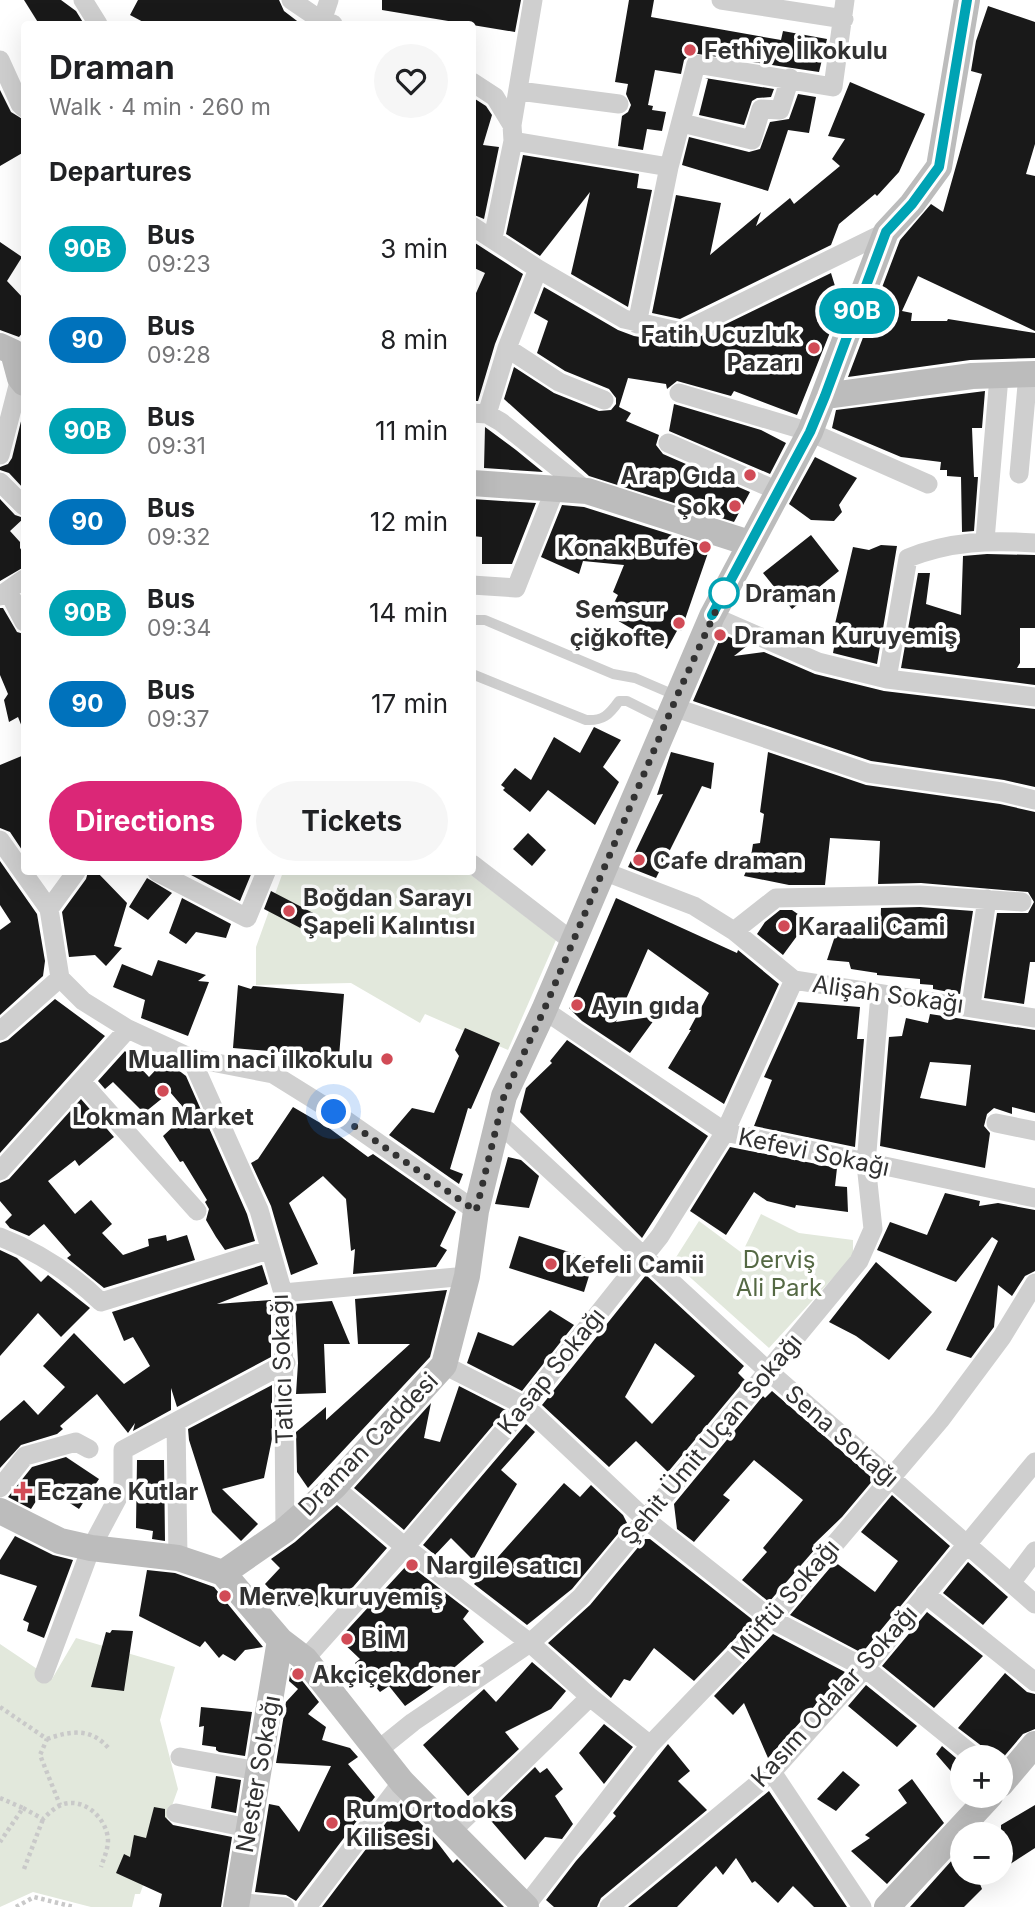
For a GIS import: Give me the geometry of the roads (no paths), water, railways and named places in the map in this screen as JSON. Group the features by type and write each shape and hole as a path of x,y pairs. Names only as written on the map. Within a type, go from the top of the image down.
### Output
{"street":[{"path":"83,0 99,21"},
{"path":"291,0 325,21"},
{"path":"328,21 329,0"},
{"path":"493,238 513,133 533,0"},
{"path":"637,324 669,167 696,64 833,87 845,10 721,0"},
{"path":"476,228 624,320 682,332 886,232 912,204 939,167 962,43 966,0"},
{"path":"0,60 21,105"},
{"path":"682,123 752,140 761,109 780,110 790,78"},
{"path":"476,85 495,97 513,133"},
{"path":"519,91 619,104"},
{"path":"513,133 669,167"},
{"name":"Draman Caddesi","path":"223,1573 285,1530 334,1487 444,1365 467,1276 476,1211 504,1096 544,1010 712,615 810,432 886,232"},
{"path":"538,269 480,413 587,491"},
{"path":"13,347 21,377"},
{"path":"507,348 559,382 604,400"},
{"path":"825,396 972,376 1031,374 1018,474"},
{"path":"985,540 999,377"},
{"path":"0,455 21,384"},
{"path":"679,393 810,432 929,484"},
{"path":"668,443 778,491"},
{"path":"0,482 21,503"},
{"path":"476,483 587,491 750,543"},
{"path":"476,585 516,588 555,489"},
{"path":"887,679 908,558 937,546 985,540 1035,543"},
{"path":"21,581 4,593 21,618"},
{"path":"712,615 818,662 887,679 1035,697"},
{"path":"672,708 868,773 1002,792 1035,800"},
{"path":"0,840 21,870"},
{"path":"476,867 572,941"},
{"name":"Alişah Sokağı","path":"603,871 694,906 734,931 794,979 880,994 971,1005 1035,1018"},
{"path":"24,875 48,909 60,978 83,1001 128,1029 191,1058 273,1074 334,1112 476,1211"},
{"path":"48,909 74,875"},
{"path":"163,875 247,918 265,875"},
{"path":"734,931 776,898 920,894 1022,902"},
{"path":"971,1005 987,899"},
{"path":"0,1031 60,978"},
{"name":"Kasap Sokağı","path":"306,1659 525,1406 660,1236 724,1132 794,979"},
{"name":"Şehit Ümit Uçan Sokağı","path":"377,1751 413,1722 530,1643 581,1597 859,1261 873,1229 866,1164 880,994"},
{"name":"Kefevi Sokağı","path":"544,1010 724,1132 1035,1198"},
{"path":"0,1171 128,1029"},
{"name":"Tatlıcı Sokağı","path":"191,1058 259,1210 268,1250 283,1293 286,1363 285,1530"},
{"path":"82,1081 197,1211"},
{"name":"Sena Sokağı","path":"498,1122 767,1370 1035,1604"},
{"path":"996,1123 1035,1132"},
{"path":"0,1237 29,1248 76,1279 101,1302 268,1250"},
{"path":"283,1293 467,1276"},
{"name":"Müftü Sokağı","path":"526,1907 650,1745 771,1619 942,1419 1002,1337 1035,1283"},
{"path":"44,1674 91,1548 123,1488 124,1450 286,1363"},
{"path":"444,1365 525,1406 645,1519 771,1619 865,1668 960,1745"},
{"path":"176,1422 178,1558"},
{"path":"0,1488 25,1456 76,1442 89,1449"},
{"name":"Kasım Odalar Sokağı","path":"609,1907 772,1772 865,1668 1035,1462"},
{"path":"334,1487 405,1547 530,1643 590,1697 650,1745"},
{"path":"0,1511 60,1541 91,1548 178,1558 223,1573 280,1640 306,1659 402,1782 526,1907"},
{"path":"1011,1583 1035,1551"},
{"path":"925,1594 1035,1682"},
{"name":"Nester Sokağı","path":"237,1905 280,1640"},
{"path":"452,1831 590,1697"},
{"path":"1013,1769 1035,1744"},
{"path":"180,1757 258,1771"},
{"path":"772,1772 862,1907"},
{"path":"307,1907 402,1782"},
{"path":"887,1907 978,1808"},
{"path":"176,1813 248,1828"},
{"path":"237,1905 285,1907"}],"lane":[{"path":"476,620 485,620 612,674 635,678 672,708"},
{"path":"476,676 586,720 599,721 610,714 619,701 672,708"}],"place":[{"name":"Fethiye İlkokulu","path":"690,50"},
{"name":"Fatih Ucuzluk Pazarı","path":"814,348"},
{"name":"Arap Gıda","path":"750,475"},
{"name":"Şok","path":"735,506"},
{"name":"Konak Bufe","path":"705,547"},
{"name":"Draman","path":"724,593"},
{"name":"Semsur çiğkofte","path":"679,623"},
{"name":"Draman Kuruyemiş","path":"720,635"},
{"name":"Cafe draman","path":"639,860"},
{"name":"Boğdan Sarayı Şapeli Kalıntısı","path":"289,911"},
{"name":"Karaali Cami","path":"784,926"},
{"name":"Ayın gıda","path":"577,1005"},
{"name":"Muallim naci ilkokulu","path":"387,1059"},
{"name":"Lokman Market","path":"163,1091"},
{"name":"Kefeli Camii","path":"551,1264"},
{"name":"Eczane Kutlar","path":"23,1491"},
{"name":"Nargile satıcı","path":"412,1565"},
{"name":"Merve kuruyemiş","path":"225,1596"},
{"name":"BİM","path":"347,1639"},
{"name":"Akçiçek doner","path":"298,1674"},
{"name":"Rum Ortodoks Kilisesi","path":"332,1823"}],"park label":[{"name":"Derviş Ali Park","path":"779,1273"}]}
